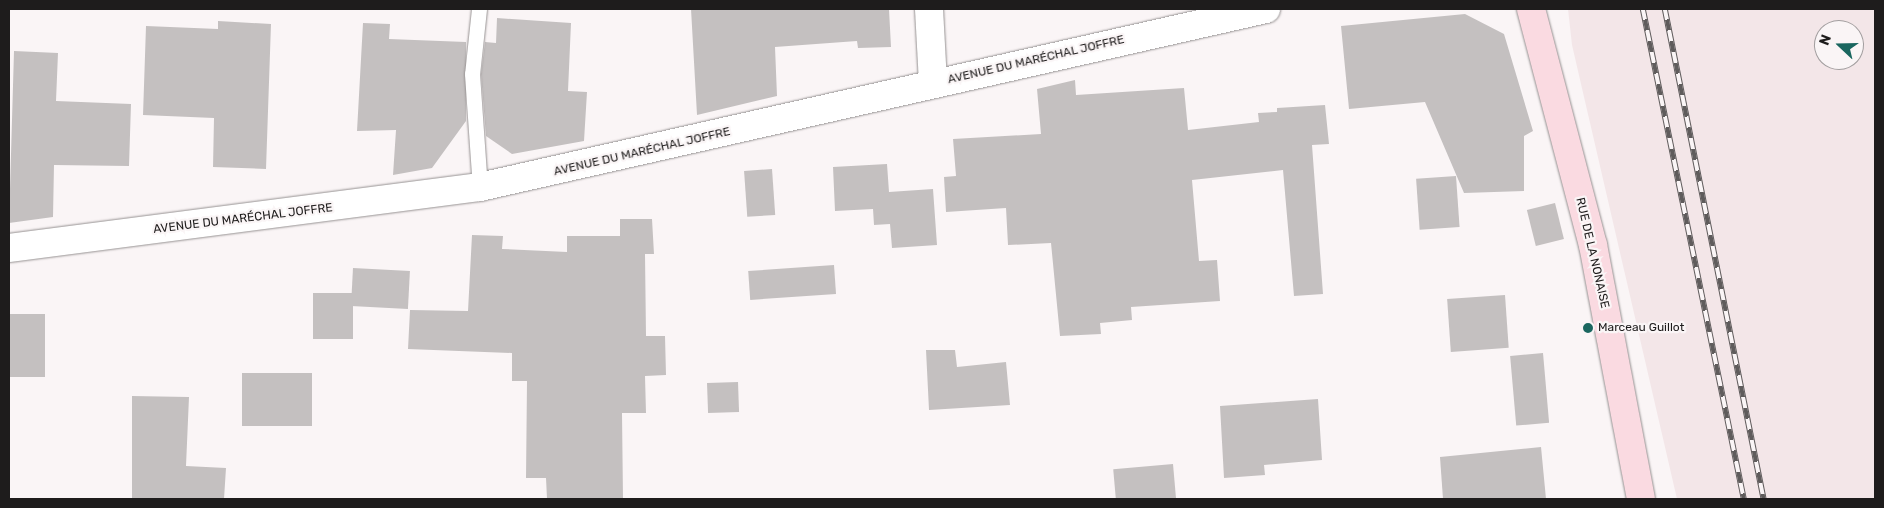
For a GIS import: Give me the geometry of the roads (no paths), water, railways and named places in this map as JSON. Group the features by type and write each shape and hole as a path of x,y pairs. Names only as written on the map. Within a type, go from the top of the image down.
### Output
{"main road":[{"name":"RUE DE LA NONAISE","path":"1531,9 1593,245 1641,499"}],"street":[{"path":"930,9 933,84"},
{"name":"AVENUE DU MARÉCHAL JOFFRE","path":"9,248 480,187 1266,9"}],"lane":[{"path":"479,9 472,74 480,187"}],"railway":[{"path":"1643,9 1744,499"},
{"path":"1665,9 1764,499"}],"place":[{"name":"Marceau Guillot","path":"1588,328"}]}
